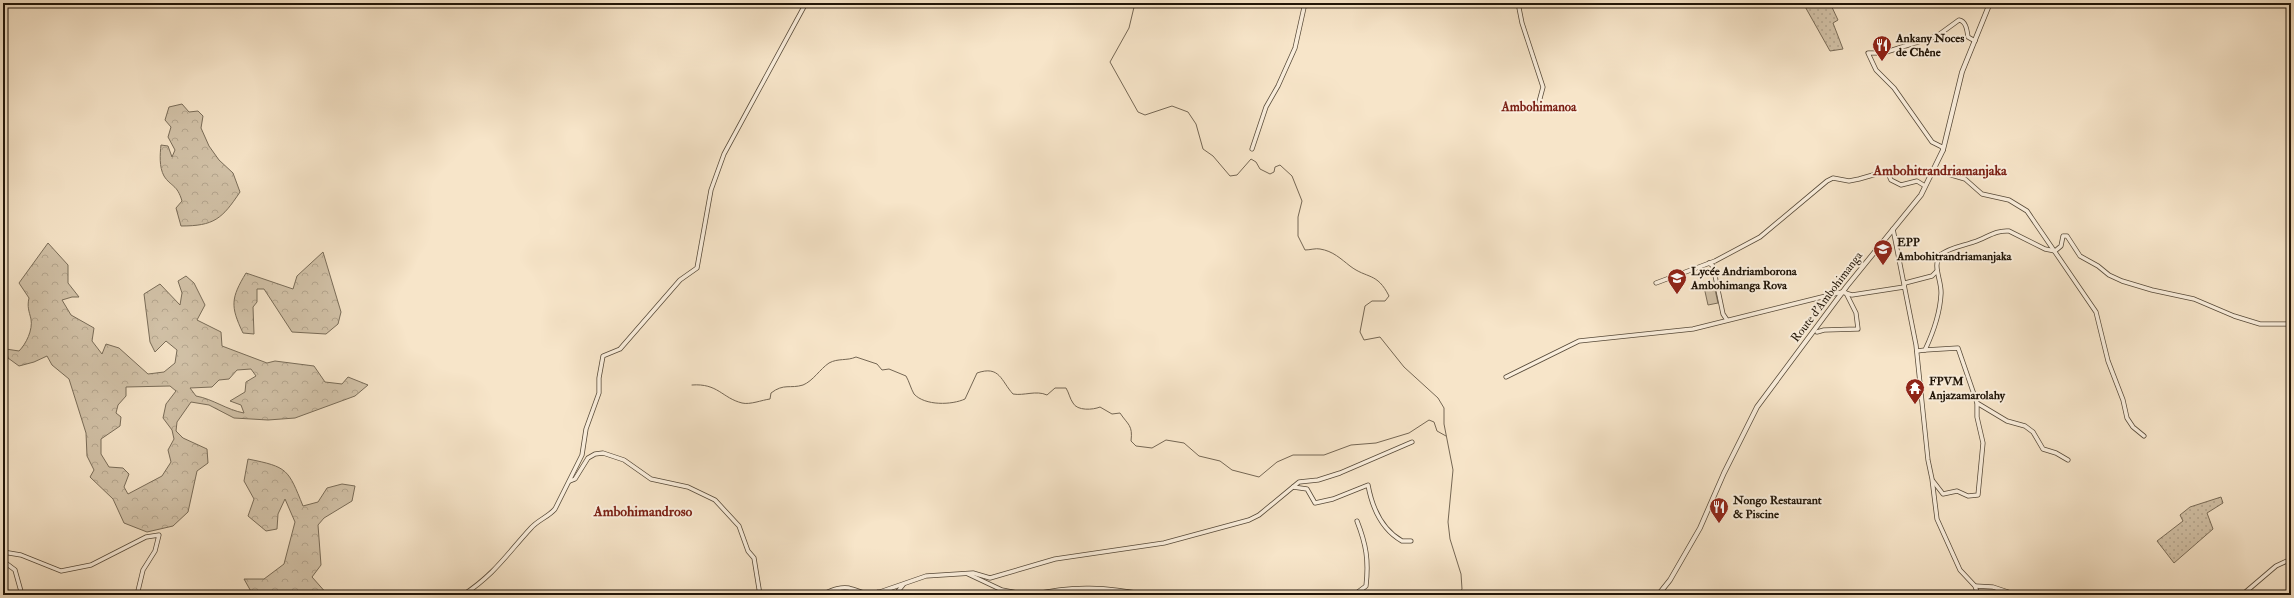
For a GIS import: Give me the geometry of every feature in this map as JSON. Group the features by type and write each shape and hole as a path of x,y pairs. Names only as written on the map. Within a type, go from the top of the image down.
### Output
{"street":[{"path":"463,595 496,570 532,527 550,515 569,482 582,455 586,429 595,406 603,356 620,349 628,342 680,280 697,268 711,190 724,154 806,3"},
{"path":"1252,149 1266,107 1275,92 1295,48 1304,3"},
{"path":"1518,3 1522,23 1543,87 1539,102"},
{"name":"Route d'Ambohimanga","path":"1658,595 1670,580 1700,528 1724,473 1757,407 1893,229 1921,195 1943,150 1960,78 1968,54 1975,41 1990,3"},
{"path":"1943,150 1942,147 1932,142 1894,88 1876,70 1868,53 1883,53 1937,36 1959,20 1963,22 1967,29 1968,37 1975,41"},
{"path":"1656,283 1709,263 1760,237 1827,181 1833,178 1849,181 1887,171 1891,180 1901,185 1917,181 1925,186"},
{"path":"1932,173 1948,174 1965,179 1982,194 2017,204 2027,211 2096,312 2108,361 2123,400 2127,418 2133,427 2144,436"},
{"path":"1893,229 1917,351 1928,460 1937,519 1941,531 1960,570 1976,586 1978,595"},
{"path":"1925,350 1936,326 1940,306 1941,284 1937,271 1938,258 1944,252 2003,230 2009,231 2045,249 2055,251"},
{"path":"2055,251 2061,246 2064,236 2066,236 2080,256 2098,266 2109,275 2122,281 2152,290 2194,299 2234,316 2260,324 2291,324"},
{"path":"1709,263 1712,266 1723,314 1727,320"},
{"path":"1506,376 1579,342 1693,329 1844,293 1852,295 1904,287 1905,283 1932,276 1937,271"},
{"path":"1817,332 1824,330 1858,329 1856,313 1844,293"},
{"path":"1917,351 1958,348 1977,403 1977,417 1983,443 1978,495 1968,496 1957,491 1943,494 1932,479"},
{"path":"1977,403 2007,421 2025,426 2033,432 2043,449 2056,453 2068,460"},
{"path":"821,595 841,588 850,588 867,594 878,592 926,576 967,573 990,578 1055,559 1164,543 1234,525 1259,515 1299,482 1318,480 1340,473 1412,442"},
{"path":"569,482 575,479 588,458 595,454 603,453 624,460 651,479 688,487 715,500 739,526 748,551 754,558 760,595"},
{"path":"1294,487 1307,489 1315,503 1333,499 1368,485 1371,505 1388,531 1402,541 1411,541"},
{"path":"1354,595 1366,586 1368,556 1366,545 1357,521"},
{"path":"3,552 21,555 61,571 91,565 146,537 159,535 155,551 143,570 137,595"},
{"path":"2242,595 2276,566 2291,559"},
{"path":"3,561 15,570 22,595"},
{"path":"967,573 1002,590 1029,595"},
{"path":"895,595 904,584"},
{"path":"1976,586 1993,587 2017,595"},
{"path":"1034,595 1068,588 1122,591 1145,595"},
{"path":"878,592 884,595"}],"green space":[{"path":"1803,3 1830,3 1838,20 1833,23 1843,49 1830,51"},
{"path":"182,104 189,112 198,111 203,116 201,128 209,146 219,160 233,173 240,192 222,215 209,222 192,226 181,226 176,208 182,201 178,191 162,172 160,156 161,145 168,146 172,157 175,150 168,137 171,127 165,120 169,107"},
{"path":"48,243 68,265 68,283 79,297 72,297 62,300 71,315 94,328 92,341 102,354 106,344 119,348 148,374 164,372 175,363 177,350 166,341 155,352 150,342 144,294 160,284 180,305 182,293 178,281 186,276 194,283 205,305 197,320 221,332 222,346 267,363 275,361 314,366 325,382 342,384 348,377 368,385 355,396 295,418 268,420 234,418 209,405 191,402 177,422 176,431 183,438 207,449 208,463 197,471 188,512 173,526 147,532 124,523 113,499 90,477 94,470 87,456 86,433 69,379 52,365 47,356 34,362 19,366 8,358 6,349 19,351 24,345 31,328 31,319 28,306 29,298 19,283","holes":["251,369 256,376 246,382 245,392 230,401 241,405 244,413 196,396 190,388 212,387 219,380 229,379 237,370","170,386 176,391 166,404 163,418 172,430 174,439 168,450 171,462 162,476 128,494 124,487 129,474 123,468 109,467 101,454 101,439 120,426 121,417 116,413 118,405 126,396 126,387"]},
{"path":"323,252 341,312 338,324 326,334 292,332 264,289 257,289 257,302 253,307 254,334 243,333 236,316 234,302 237,289 246,273 293,289 297,276"},
{"path":"1714,285 1718,303 1708,305 1704,287"},
{"path":"248,459 271,465 285,472 294,484 303,506 318,502 327,488 342,484 355,486 352,501 324,518 318,525 321,565 312,577 328,595 253,595 244,579 264,579 284,564 295,522 285,499 278,514 277,529 266,531 248,516 254,499 244,481"},
{"path":"2221,497 2223,503 2207,513 2213,529 2174,563 2157,541 2183,521 2180,515 2190,507"}],"waterway":[{"path":"1135,3 1129,28 1110,62 1138,112 1145,115 1172,106 1188,112 1196,124 1203,149 1213,156 1230,176 1237,175 1251,159 1256,162 1260,169 1270,174 1274,172 1275,167 1280,165 1292,176 1302,201 1298,217 1298,236 1305,250 1318,249 1333,253 1356,270 1376,279 1385,288 1389,296 1385,301 1372,301 1365,306 1360,332 1364,340 1380,337 1404,367 1438,398 1444,408 1444,424 1453,470 1448,522 1450,539 1461,574 1462,589 1459,595"},
{"path":"692,385 708,386 735,401 752,403 770,399 771,393 780,388 798,386 807,383 832,361 856,357 877,364 882,370 889,369 906,376 914,394 919,398 925,401 946,403 965,399 977,373 991,371 999,376 1013,394 1039,393 1047,395 1055,388 1066,388 1075,406 1081,409 1093,409 1100,407 1112,414 1120,413 1131,428 1131,441 1136,446 1152,448 1166,440 1184,443 1199,456 1220,461 1232,470 1259,477 1277,462 1293,455 1324,455 1351,445 1376,443 1409,433 1429,420 1434,422 1437,431 1446,436"}],"place":[{"name":"Ankany Noces de Chêne","path":"1882,62"},
{"name":"EPP Ambohitrandriamanjaka","path":"1883,266"},
{"name":"Lycée Andriamborona Ambohimanga Rova","path":"1677,295"},
{"name":"FPVM Anjazamarolahy","path":"1915,405"},
{"name":"Nongo Restaurant & Piscine","path":"1719,524"}],"district":[{"name":"Ambohimanoa","path":"1539,107"},
{"name":"Ambohitrandriamanjaka","path":"1940,170"},
{"name":"Ambohimandroso","path":"643,511"}]}
